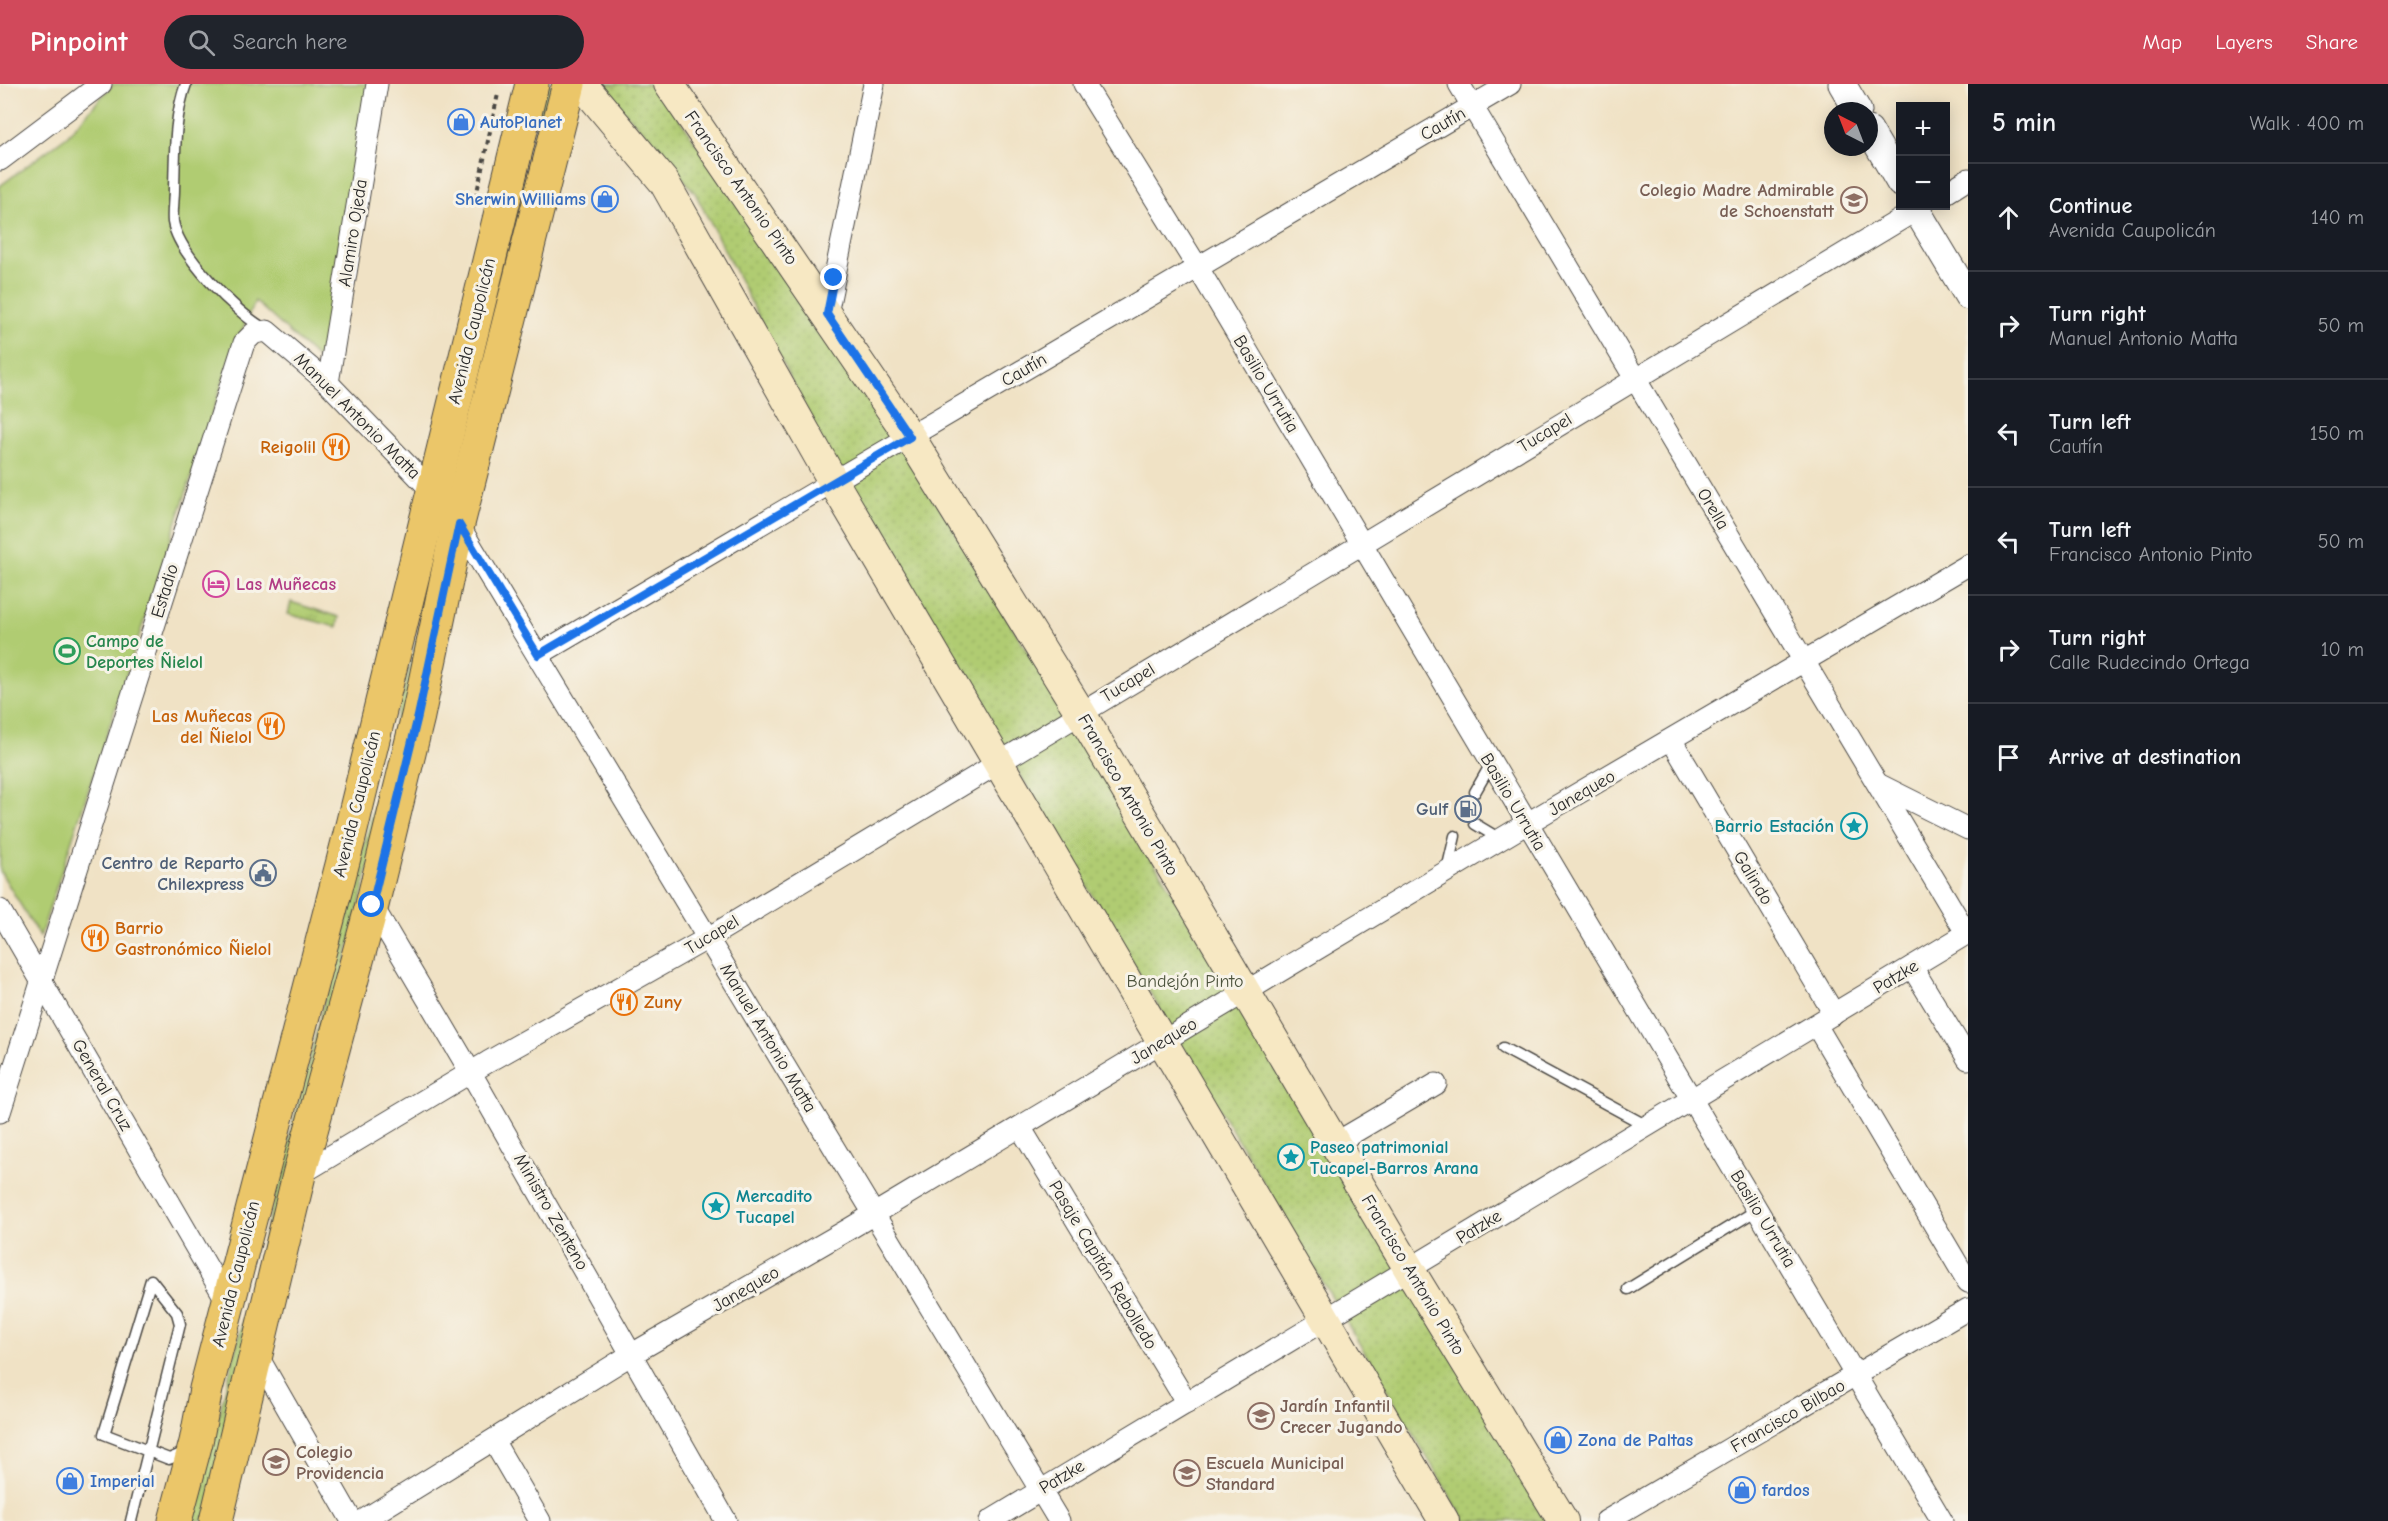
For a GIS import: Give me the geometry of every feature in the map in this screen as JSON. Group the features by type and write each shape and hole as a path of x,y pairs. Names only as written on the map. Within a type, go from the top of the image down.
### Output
{"main road":[{"name":"Avenida Caupolicán","path":"175,1521 240,1256 350,838 532,84"},
{"name":"Avenida Caupolicán","path":"216,1521 299,1175 372,905 418,716 456,539 569,84"},
{"path":"582,84 664,182 834,483 1444,1521"},
{"name":"Francisco Antonio Pinto","path":"669,84 910,437 1080,712 1334,1144 1563,1521"},
{"path":"434,493 451,517 456,539"},
{"path":"350,838 356,875 372,905"}],"street":[{"path":"0,160 101,84"},
{"name":"Alamiro Ojeda","path":"328,383 377,84"},
{"path":"827,314 874,84"},
{"name":"Basilio Urrutia","path":"1084,84 1198,268 1526,824 1942,1521"},
{"name":"Orella","path":"1459,84 1968,934"},
{"name":"Cautín","path":"538,655 1510,84"},
{"path":"1842,84 1853,102"},
{"path":"1878,145 1896,176"},
{"path":"1950,190 1968,179"},
{"name":"Tucapel","path":"299,1175 471,1073 708,938 1913,210"},
{"path":"1920,210 1968,296"},
{"name":"Manuel Antonio Matta","path":"258,334 328,383 434,493"},
{"name":"Estadio","path":"0,1112 244,343 258,334"},
{"name":"Manuel Antonio Matta","path":"456,539 538,655 1059,1521"},
{"name":"Janequeo","path":"362,1521 494,1442 632,1354 874,1214 1526,824 1672,741 1968,566"},
{"name":"Galindo","path":"1672,741 1968,1282"},
{"path":"1877,783 1968,829"},
{"name":"Ministro Zenteno","path":"372,905 471,1073 726,1521"},
{"name":"General Cruz","path":"0,910 228,1303"},
{"name":"Patzke","path":"990,1521 1968,934"},
{"path":"1912,967 1968,1059"},
{"path":"1334,1144 1436,1084"},
{"name":"Pasaje Capitán Rebolledo","path":"1020,1127 1186,1403"},
{"path":"203,1260 213,1265 224,1264 240,1256"},
{"name":"Francisco Bilbao","path":"1606,1521 1857,1377 1968,1309"},
{"path":"257,1355 352,1521"},
{"path":"494,1442 540,1521"}],"lane":[{"path":"186,84 181,97 176,150 173,222 183,244 212,283 258,334"},
{"path":"1475,792 1491,764"},
{"path":"1474,824 1502,839"},
{"path":"1446,873 1453,854 1455,836"},
{"path":"1503,1048 1648,1126"},
{"path":"1628,1289 1757,1210"},
{"path":"131,1521 148,1453 180,1324 177,1312 151,1280 104,1434 148,1453 169,1460 180,1456 196,1442"}],"green space":[{"name":"Campo de Deportes Ñielol","path":"113,84 373,84 325,365 255,301 238,335 40,937 0,871 0,186 67,136"},
{"path":"545,84 558,84 210,1521 192,1521 453,495"},
{"name":"Bandejón Pinto","path":"598,84 655,84 884,413 1550,1521 1465,1521 828,452 695,193 661,151"},
{"path":"291,602 339,617 337,627 288,614"}],"place":[{"name":"AutoPlanet","path":"461,122"},
{"name":"Sherwin Williams","path":"605,199"},
{"name":"Colegio Madre Admirable de Schoenstatt","path":"1854,200"},
{"name":"Reigolil","path":"336,447"},
{"name":"Las Muñecas","path":"216,584"},
{"name":"Campo de Deportes Ñielol","path":"67,651"},
{"name":"Las Muñecas del Ñielol","path":"271,726"},
{"name":"Gulf","path":"1468,809"},
{"name":"Barrio Estación","path":"1854,826"},
{"name":"Centro de Reparto Chilexpress","path":"263,873"},
{"name":"Barrio Gastronómico Ñielol","path":"95,938"},
{"name":"Zuny","path":"624,1002"},
{"name":"Paseo patrimonial Tucapel-Barros Arana","path":"1291,1157"},
{"name":"Mercadito Tucapel","path":"716,1206"},
{"name":"Jardín Infantil Crecer Jugando","path":"1261,1416"},
{"name":"Zona de Paltas","path":"1558,1440"},
{"name":"Colegio Providencia","path":"276,1462"},
{"name":"Escuela Municipal Standard","path":"1187,1473"},
{"name":"Imperial","path":"70,1481"},
{"name":"fardos","path":"1742,1490"}],"route":[{"path":"372,905 418,716 459,524 538,655 910,437 827,314 834,278"}]}
